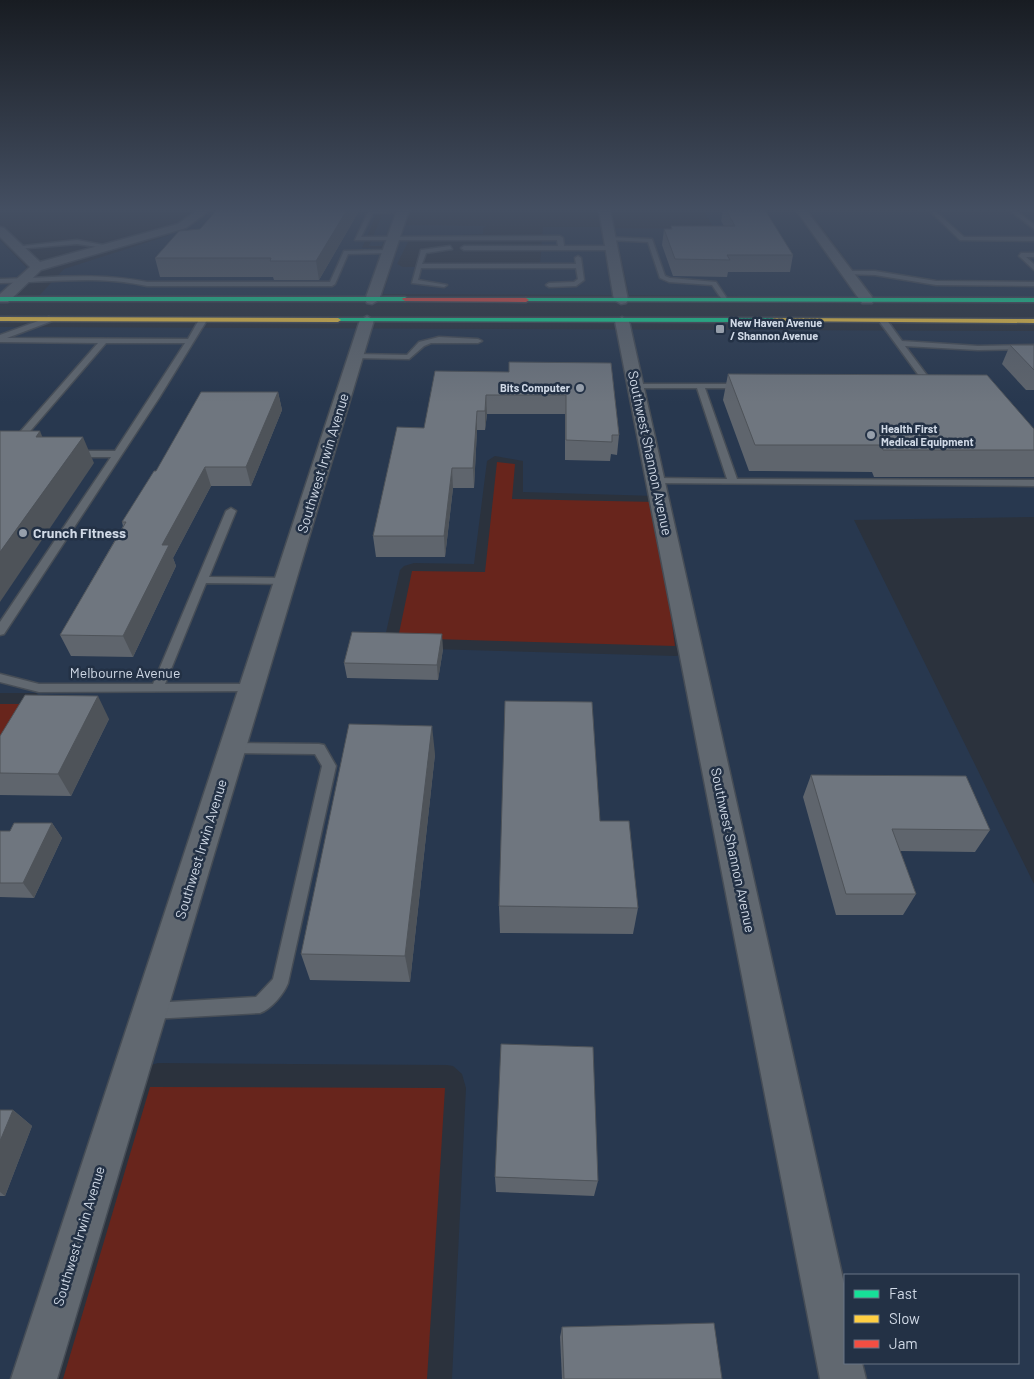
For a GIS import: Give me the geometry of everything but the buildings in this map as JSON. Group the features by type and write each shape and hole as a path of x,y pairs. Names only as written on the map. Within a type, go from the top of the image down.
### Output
{"main road":[{"path":"1,299 162,300 549,320 725,300 1034,300"},
{"path":"302,320 351,311 365,306 370,310 452,300"},
{"path":"1,320 302,320 452,300 622,311 883,321 1034,321"},
{"path":"883,321 887,312 896,308 945,300"},
{"path":"549,320 594,313 610,308 622,311"}],"street":[{"path":"1,299 29,274"},
{"name":"Southwest Irwin Avenue","path":"34,1379 232,748 288,581 381,274"},
{"name":"Southwest Shannon Avenue","path":"616,274 636,386 844,1379"},
{"path":"848,274 867,300"}],"lane":[{"path":"0,281 51,278 126,279 147,284 332,284 336,274"},
{"path":"416,274 414,282 444,285"},
{"path":"549,286 576,284 581,280 580,274"},
{"path":"661,274 662,277 669,280 714,283 725,300"},
{"path":"883,274 936,283 1034,284"},
{"path":"162,300 176,284"},
{"path":"0,339 49,319"},
{"path":"1,628 155,398 203,320"},
{"path":"883,321 932,386 922,386"},
{"path":"0,339 103,342 190,341"},
{"path":"356,356 409,357 412,349 428,340 478,341"},
{"path":"7,453 103,342"},
{"path":"898,343 978,348 1034,347"},
{"path":"636,386 753,386"},
{"path":"700,386 733,481"},
{"path":"62,454 116,454"},
{"path":"656,481 1034,483"},
{"path":"157,688 231,511"},
{"path":"203,580 288,581"},
{"name":"Melbourne Avenue","path":"0,678 39,688 252,688"},
{"path":"150,1012 260,1005 280,983 329,766 319,749 232,748"}],"shaded area":[{"path":"0,274 20,274 1,292"},
{"path":"59,274 381,274 372,300 36,299"},
{"path":"389,274 608,274 612,295 383,294"},
{"path":"625,274 840,274 856,297 629,295"},
{"path":"856,274 1034,274 1034,297 873,297"},
{"path":"0,327 1034,331 1034,517 854,520 1034,884 1034,1379 452,1379 466,1088 462,1074 453,1066 447,1065 158,1063 144,1067 38,1379 0,1379 0,787 41,698 36,693 0,693","holes":["495,456 523,461 523,492 655,496 684,654 676,656 396,648 385,637 400,570 404,566 414,563 474,564 487,461"]},
{"path":"497,462 515,464 512,499 656,502 675,646 398,638 412,571 485,572"},
{"path":"0,704 26,704 0,747"},
{"path":"150,1087 445,1088 427,1379 63,1379"}],"traffic: fast":[{"path":"0,299 405,299"},
{"path":"526,300 1034,300"},
{"path":"338,320 774,320"}],"traffic: slow":[{"path":"0,319 338,320"},
{"path":"774,320 1034,321"}],"traffic: jam":[{"path":"405,299 526,300"}],"place":[{"name":"New Haven Avenue / Shannon Avenue","path":"720,329"},
{"name":"Bits Computer","path":"580,388"},
{"name":"Health First Medical Equipment","path":"871,435"},
{"name":"Crunch Fitness","path":"23,533"}]}
